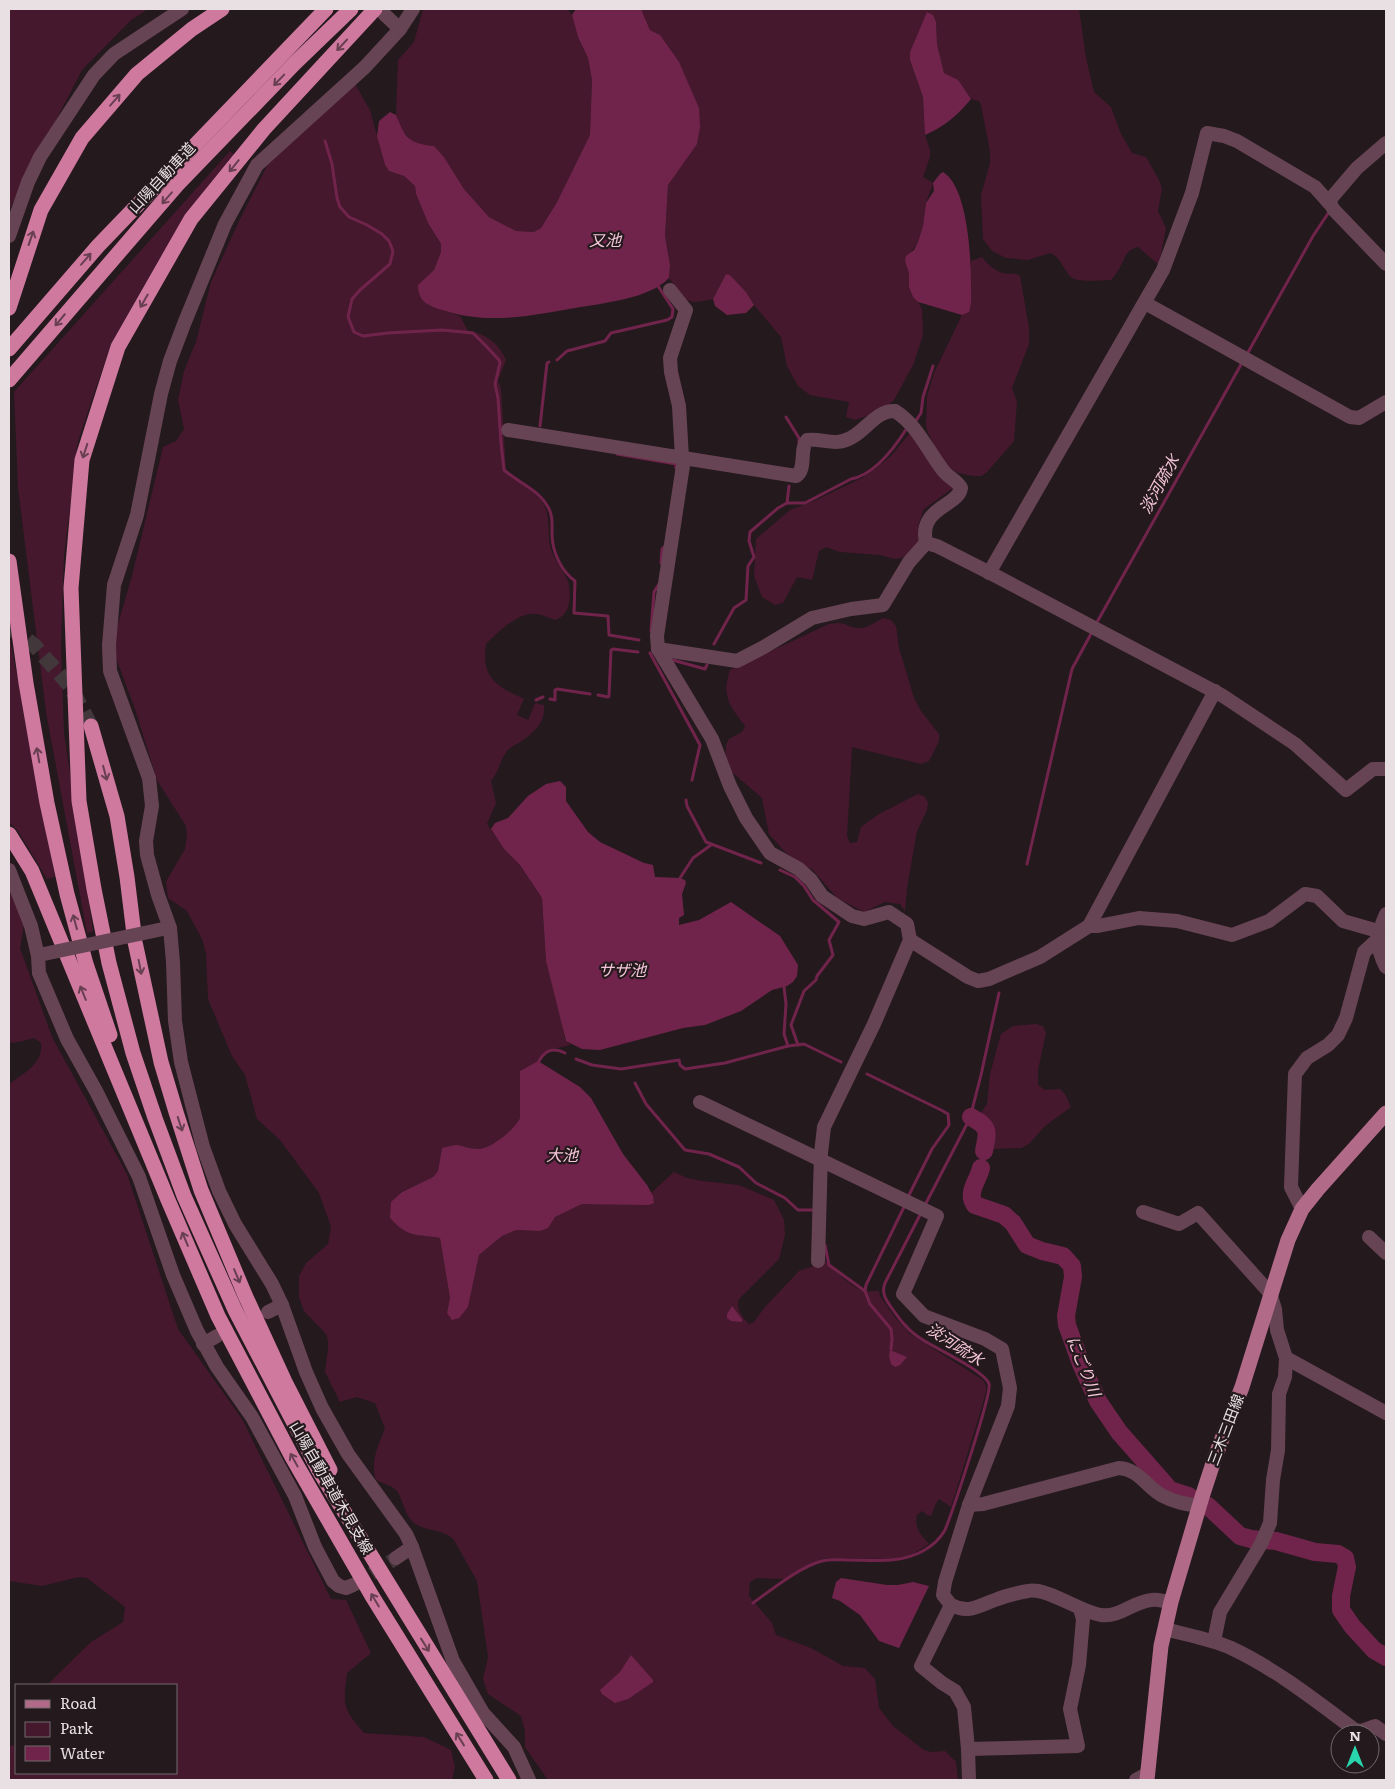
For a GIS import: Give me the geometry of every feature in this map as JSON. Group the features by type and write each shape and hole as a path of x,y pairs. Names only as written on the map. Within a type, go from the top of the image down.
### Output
{"highway":[{"path":"9,308 41,210 82,138 137,74 192,29 222,9"},
{"name":"山陽自動車道","path":"9,349 98,246 286,48 326,9"},
{"name":"山陽自動車道","path":"9,380 177,186 295,63 351,9"},
{"path":"354,1529 318,1469 235,1310 184,1196 133,1053 109,963 79,802 72,588 82,460 118,347 191,219 264,128 380,11"},
{"path":"9,561 26,683 47,803 67,894 86,964 168,1200"},
{"path":"91,726 117,816 135,942 159,1052 198,1181 245,1295 285,1382 328,1465 354,1529"},
{"path":"9,834 32,871 168,1200"},
{"name":"山陽自動車道木見支線","path":"168,1200 218,1316 292,1457 372,1596 486,1780"},
{"name":"山陽自動車道木見支線","path":"354,1529 509,1780"}],"main road":[{"name":"三木三田線","path":"1143,1778 1161,1646 1171,1602 1199,1506 1215,1457 1242,1387 1288,1240 1302,1209 1386,1113"}],"street":[{"path":"9,236 28,182 40,156 94,75 114,54 182,9"},
{"path":"413,9 400,29 365,67 257,165 225,224 184,324 161,394 137,515 114,585 109,645 110,671 149,778 152,806 146,841 147,855 173,962 175,1021 181,1062 203,1147 219,1191 235,1224 272,1284 282,1305 306,1372 322,1408 348,1454 406,1534 452,1660 483,1713 514,1747 529,1780"},
{"path":"380,11 400,29"},
{"path":"989,573 1163,270 1192,193 1206,133 1229,138 1255,151 1303,182 1315,187 1386,264"},
{"path":"1331,206 1357,168 1386,143"},
{"path":"670,290 686,310 670,358 671,372 679,406 683,458 657,636 658,649 712,739 730,786 746,818 770,853 799,869 811,880 822,896 852,916 864,919 889,912 907,924 910,940 874,1024 824,1127 821,1159 818,1261"},
{"path":"1145,303 1353,418 1362,417 1386,402"},
{"path":"508,430 796,476 801,471 803,446 807,440 829,443 841,442 854,436 870,422 885,413 895,411 918,432 941,468 961,488 957,496 929,519 925,531 926,543 909,562 883,606 851,609 812,618 764,648 737,661 658,649"},
{"path":"926,543 937,546 1215,691 1295,744 1346,790 1373,769 1386,769"},
{"path":"910,940 968,978 978,981 989,979 1040,957 1089,926 1215,691"},
{"path":"9,870 20,894 41,955 39,973 67,1039 96,1090 139,1177 173,1274 203,1344 252,1417 295,1496 315,1547 333,1581 339,1586 346,1588 353,1585"},
{"path":"1089,926 1139,918 1177,921 1232,935 1269,921 1305,894 1316,896 1344,920 1378,936"},
{"path":"1302,1209 1291,1188 1295,1074 1307,1058 1328,1045 1338,1035 1346,1018 1364,952 1378,936 1386,914"},
{"path":"41,955 166,929"},
{"path":"1378,936 1386,967"},
{"path":"700,1102 937,1216 903,1294 924,1316 985,1339 1002,1349 1010,1388 1008,1406 969,1505 945,1582 943,1595 951,1605 976,1609 995,1600 1031,1590 1042,1592 1080,1609 1103,1616 1111,1616 1137,1603 1153,1600 1171,1602"},
{"path":"1143,1212 1179,1224 1198,1212 1270,1293 1277,1330 1286,1358 1285,1377 1279,1394 1278,1450 1273,1480 1270,1523 1261,1544 1220,1612 1214,1642"},
{"path":"1369,1237 1386,1253"},
{"path":"268,1312 282,1305"},
{"path":"203,1344 217,1336"},
{"path":"1286,1358 1386,1413"},
{"path":"969,1505 983,1504 1119,1468 1129,1468 1160,1494 1181,1504 1199,1506"},
{"path":"396,1558 412,1548"},
{"path":"951,1605 921,1666 955,1691 964,1707 968,1749 968,1780"},
{"path":"968,1749 1078,1746 1070,1709 1080,1665 1083,1618 1080,1609"},
{"path":"1166,1629 1232,1648 1284,1678 1355,1730 1361,1731 1375,1726 1386,1734"}],"green space":[{"path":"9,9 148,9 131,20 82,70 9,210"},
{"path":"423,9 567,9 572,15 578,37 588,58 592,80 590,135 557,202 541,228 534,232 516,231 489,217 464,189 444,157 434,146 411,141 402,129 396,115 398,60 414,42"},
{"path":"641,9 1079,9 1086,58 1094,92 1111,107 1121,134 1132,153 1146,157 1160,182 1162,189 1158,211 1166,228 1159,265 1138,247 1130,250 1111,280 1084,281 1071,277 1058,258 1050,253 1028,260 1006,258 992,251 983,239 981,195 990,163 990,151 981,105 979,101 971,99 957,80 944,73 937,44 936,22 927,13 910,52 910,60 923,97 925,135 930,150 930,157 923,177 933,183 926,203 923,226 918,242 909,255 907,267 909,287 913,297 922,309 923,335 914,363 894,400 879,412 855,420 846,417 849,402 810,395 798,386 787,366 781,337 754,305 746,292 730,275 726,274 713,299 696,302 686,299 669,278 670,265 665,236 668,185 679,167 660,35 650,30"},
{"path":"355,84 370,110 385,165 389,171 404,176 415,186 416,194 428,223 441,244 441,252 434,270 419,285 428,305 460,316 468,331 481,334 491,340 500,349 506,360 498,381 501,388 506,470 530,489 543,503 547,513 551,550 567,579 570,591 567,610 562,616 556,620 530,614 516,619 486,644 485,656 488,673 498,685 524,699 517,715 528,720 535,703 544,705 543,718 540,723 527,737 507,751 491,781 496,803 487,824 504,849 520,865 542,898 546,961 565,1040 571,1045 548,1050 538,1061 520,1071 520,1118 508,1133 495,1143 482,1149 477,1150 457,1145 442,1148 438,1171 433,1177 401,1192 390,1218 413,1234 440,1238 450,1298 447,1313 468,1307 479,1255 502,1236 516,1230 540,1231 555,1217 582,1204 651,1204 654,1201 651,1193 674,1172 687,1178 702,1181 739,1185 774,1200 784,1220 785,1235 779,1259 739,1299 739,1309 749,1324 754,1322 765,1307 799,1271 817,1265 824,1260 858,1289 863,1291 879,1291 880,1296 894,1316 910,1334 983,1380 986,1391 951,1507 939,1499 931,1516 922,1511 917,1515 917,1528 929,1544 913,1554 897,1559 826,1558 807,1565 785,1579 757,1578 750,1582 749,1596 772,1623 776,1635 811,1648 843,1666 865,1668 875,1679 879,1708 893,1726 924,1750 931,1752 945,1751 956,1762 958,1780 548,1780 525,1747 525,1731 521,1716 488,1694 483,1679 488,1657 477,1581 450,1536 414,1523 408,1516 397,1491 376,1480 374,1461 385,1429 375,1403 357,1397 340,1402 325,1372 328,1341 326,1334 304,1311 299,1297 299,1276 306,1263 328,1244 331,1228 319,1193 280,1140 257,1119 245,1075 232,1056 208,999 206,953 202,939 187,911 168,898 166,882 185,849 186,826 157,780 135,709 116,658 115,634 132,576 163,447 176,441 184,429 178,400 184,371 196,342 211,282 273,154"},
{"path":"230,151 235,155 160,258 111,344 78,441 64,556 61,646 64,733 93,931 87,933 46,712 18,488 14,392"},
{"path":"982,257 997,271 1020,276 1029,328 1029,344 1012,388 1017,402 1014,441 987,472 981,476 973,476 958,473 945,466 926,426 927,396 934,373 962,315 970,310 971,261"},
{"path":"910,433 924,449 941,478 956,486 924,509 919,523 918,544 914,550 901,558 894,559 880,555 840,552 826,547 819,551 812,580 797,577 783,603 775,605 762,597 754,576 756,539 790,510 814,501 862,478 874,470 891,456"},
{"path":"883,618 891,620 896,626 899,648 914,698 921,711 939,734 939,741 929,761 921,764 852,747 847,836 850,843 857,842 861,827 879,814 918,794 925,797 928,803 927,810 917,831 905,911 900,904 885,902 864,912 837,898 812,869 804,866 785,852 769,834 762,798 728,768 725,760 726,745 729,739 742,732 745,726 728,700 726,687 730,670 829,624 842,623 852,627 863,628"},
{"path":"9,637 55,877 47,879 18,831 9,822"},
{"path":"9,889 24,924 20,948 52,1037 127,1174 178,1329 242,1419 331,1599 346,1600 371,1653 347,1673 345,1699 348,1711 364,1733 424,1737 451,1750 455,1767 452,1780 9,1780 9,1746 15,1745 15,1774 178,1774 178,1684 48,1684 91,1642 123,1622 125,1607 87,1578 79,1577 42,1586 9,1581 9,1084 36,1062 41,1050 41,1043 34,1038 9,1043"},
{"path":"1036,1024 1043,1026 1046,1033 1038,1070 1038,1085 1045,1090 1060,1089 1065,1094 1071,1107 1045,1126 1029,1144 1021,1148 994,1149 973,1125 987,1104 990,1074 1001,1034 1013,1026"}],"water":[{"name":"又池","path":"576,9 641,9 650,30 660,35 679,62 699,108 700,127 697,144 668,185 665,236 670,265 669,278 650,291 625,299 508,318 459,315 429,305 420,296 418,285 434,270 441,252 441,244 428,223 416,194 415,186 404,176 389,171 385,165 377,136 379,121 390,112 396,115 402,129 409,138 418,143 434,146 444,157 464,189 489,217 516,231 534,232 541,228 557,202 590,135 592,80 588,58 578,37 572,15"},
{"path":"927,12 933,15 936,22 937,44 944,73 958,80 971,99 950,120 925,135 923,97 910,60 910,52"},
{"path":"943,172 951,180 958,192 963,207 969,241 971,302 969,312 962,315 918,302 913,297 909,287 909,273 905,261 906,256 914,250 918,242 923,226 926,203 934,191 933,183"},
{"path":"726,274 730,275 746,292 754,305 746,313 727,315 715,306 713,299"},
{"name":"サザ池","path":"560,781 566,787 566,801 588,832 600,842 644,863 653,865 655,877 685,880 686,883 682,894 684,915 679,918 679,925 699,920 731,902 780,936 798,965 797,976 793,982 787,986 772,990 741,1011 705,1025 683,1028 600,1050 582,1049 566,1041 546,961 542,898 520,865 504,849 491,829 495,823 508,818 528,796 546,784"},
{"name":"大池","path":"538,1061 580,1087 591,1098 623,1154 647,1185 653,1196 654,1203 649,1205 582,1204 555,1217 548,1228 540,1231 516,1230 502,1236 479,1255 468,1307 459,1318 452,1320 447,1313 450,1298 440,1238 413,1234 402,1229 390,1218 391,1202 402,1192 433,1177 438,1171 442,1148 457,1145 474,1149 482,1148 495,1143 508,1133 520,1118 520,1071"},
{"path":"732,1306 742,1319 742,1322 731,1321 727,1318 727,1314"},
{"path":"890,1350 907,1357 900,1365 895,1367 891,1364"},
{"path":"841,1578 887,1585 913,1582 929,1586 899,1648 879,1641 860,1615 840,1601 832,1598 836,1582"},
{"path":"631,1655 653,1682 628,1699 615,1703 602,1694 600,1690 620,1672"}],"waterway":[{"path":"325,141 332,164 340,207 349,217 382,234 389,241 393,251 390,264 352,299 348,317 354,332 363,336 442,330 473,333 499,360 495,384 498,398 504,470 539,495 550,510 552,540 556,554 566,572 575,581 574,613 608,616 609,635 639,640"},
{"name":"淡河疏水","path":"1246,356 1313,236 1329,212"},
{"path":"557,360 567,351 605,341 611,333 667,320 672,317 673,309 658,286"},
{"name":"淡河疏水","path":"1096,624 1243,361"},
{"path":"540,426 547,363 549,362"},
{"path":"915,422 921,413 923,397 933,366"},
{"path":"786,417 799,438 799,443"},
{"path":"714,644 734,608 746,600 748,566 754,557 749,541 750,532 778,508 787,503 805,503 868,472 884,459 907,428"},
{"path":"617,454 676,464 676,468"},
{"path":"787,503 789,486"},
{"path":"661,563 662,549 666,545"},
{"path":"651,631 654,592 659,584"},
{"name":"淡河疏水","path":"1027,864 1072,669 1092,632"},
{"path":"598,695 609,696 611,650 638,652"},
{"path":"650,653 700,745 692,780"},
{"path":"669,659 705,669 707,665"},
{"path":"550,699 555,700 555,690 557,689 590,694"},
{"path":"536,700 543,697"},
{"path":"686,800 687,806 706,842 761,863"},
{"path":"680,878 693,858 711,845"},
{"path":"780,870 795,877 804,886 813,900 839,922 829,940 833,955 816,980 804,991 791,1025 798,1045"},
{"path":"784,987 786,1004 784,1034 788,1046"},
{"name":"淡河疏水","path":"924,1207 970,1118 999,993"},
{"path":"576,1059 592,1065 621,1069 679,1060 680,1065 685,1069 725,1063 788,1046 804,1044 841,1062"},
{"path":"539,1061 544,1054 550,1051 557,1050 565,1053"},
{"path":"867,1074 948,1114 949,1125 932,1149 909,1195"},
{"path":"635,1083 646,1104 685,1150 709,1154 739,1167 756,1183 785,1198 798,1210 815,1210"},
{"name":"にごり川","path":"971,1117 985,1127 987,1134 984,1151"},
{"name":"にごり川","path":"981,1168 972,1191 975,1205 1004,1215 1013,1223 1027,1245 1063,1256 1072,1266 1073,1277 1066,1316 1067,1325 1081,1364 1098,1401 1119,1432 1170,1490 1189,1496"},
{"path":"865,1291 866,1285 904,1207"},
{"name":"淡河疏水","path":"753,1603 786,1579 814,1564 828,1560 896,1560 905,1558 930,1547 945,1530 978,1430 989,1384 986,1379 970,1366 929,1344 913,1333 887,1302 884,1290 885,1283 921,1213"},
{"path":"825,1245 829,1265 865,1291 870,1304 891,1329 891,1349"},
{"name":"にごり川","path":"1208,1506 1240,1536 1276,1541 1315,1552 1338,1554 1345,1558 1347,1567 1341,1596 1341,1610 1352,1626 1374,1650 1386,1657"}],"tunnel":[{"path":"9,627 34,645 70,686 91,726"},
{"path":"354,1585 396,1558"}]}
